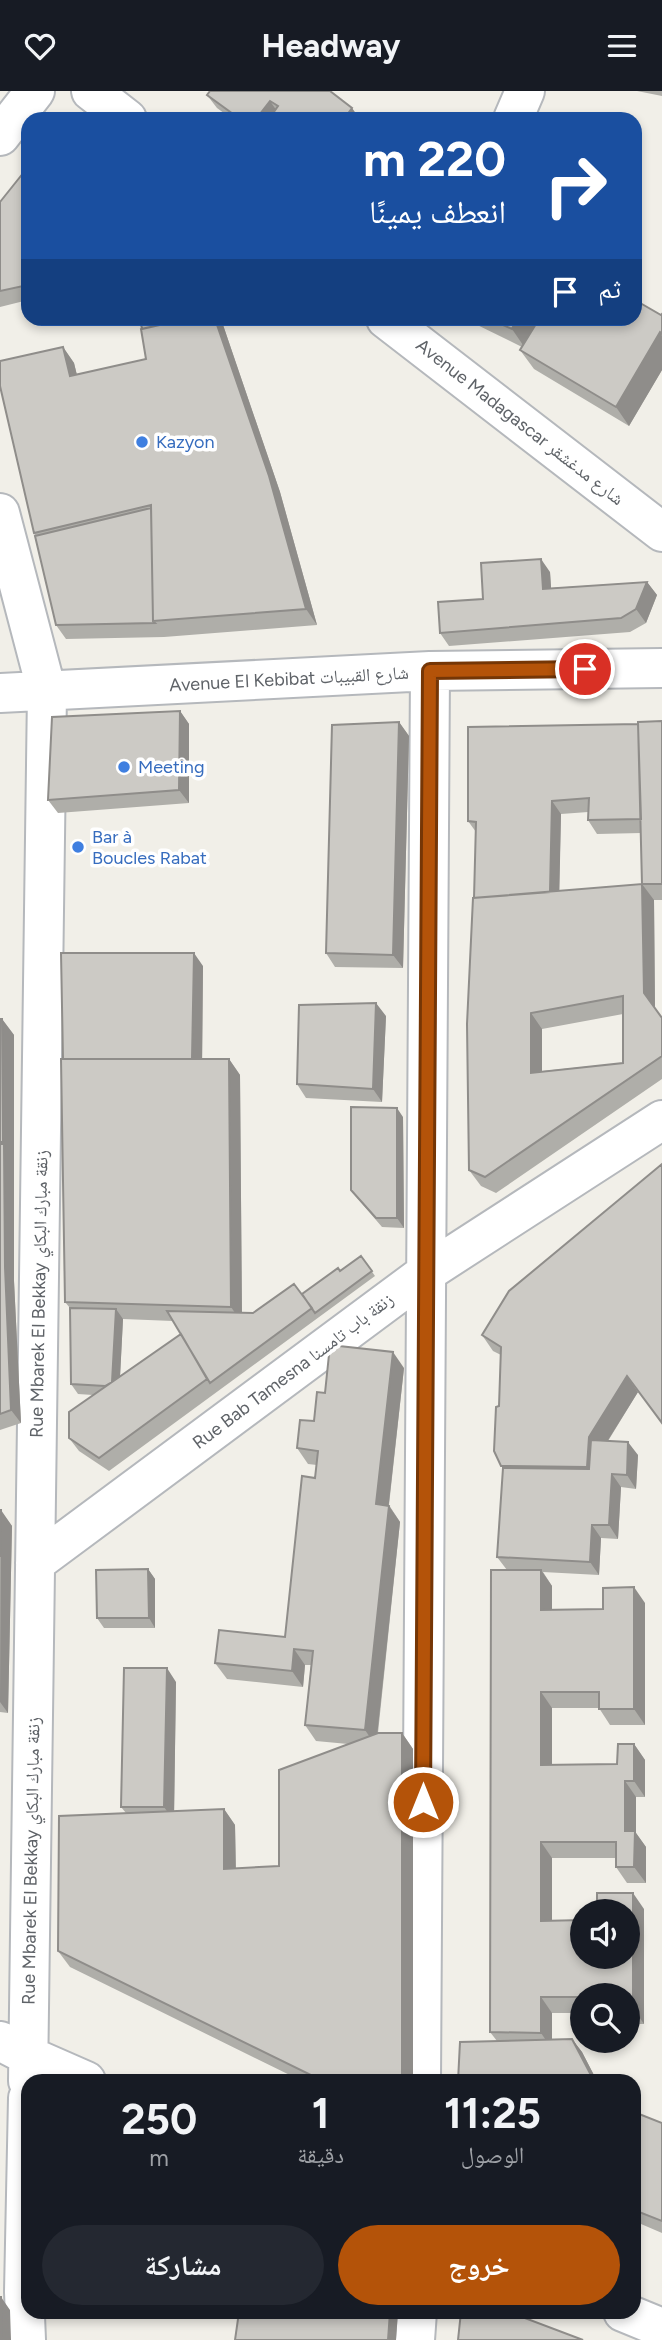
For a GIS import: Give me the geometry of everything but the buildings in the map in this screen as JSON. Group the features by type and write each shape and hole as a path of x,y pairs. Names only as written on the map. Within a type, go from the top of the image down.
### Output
{"street":[{"path":"0,136 35,91"},
{"path":"91,91 118,112"},
{"path":"516,112 525,91"},
{"name":"Avenue Madagascar شارع مدغشقر","path":"405,326 659,529"},
{"name":"Rue Mbarek El Bekkay زنقة مبارك البكاي","path":"0,513 47,692 35,1563 19,2059"},
{"name":"Avenue El Kebibat شارع القبيبات","path":"0,693 430,671 662,668"},
{"path":"421,2074 430,671"},
{"name":"Rue Bab Tamesna زنقة باب تامسنا","path":"35,1563 427,1272 662,1120"},
{"path":"19,2059 65,2074"},
{"path":"25,2319 26,2340"},
{"path":"415,2340 416,2319"}],"place":[{"name":"Kazyon","path":"142,442"},
{"name":"Meeting","path":"124,767"},
{"name":"Bar à Boucles Rabat","path":"78,847"}],"route":[{"path":"423,1802 430,671 585,669"}]}
